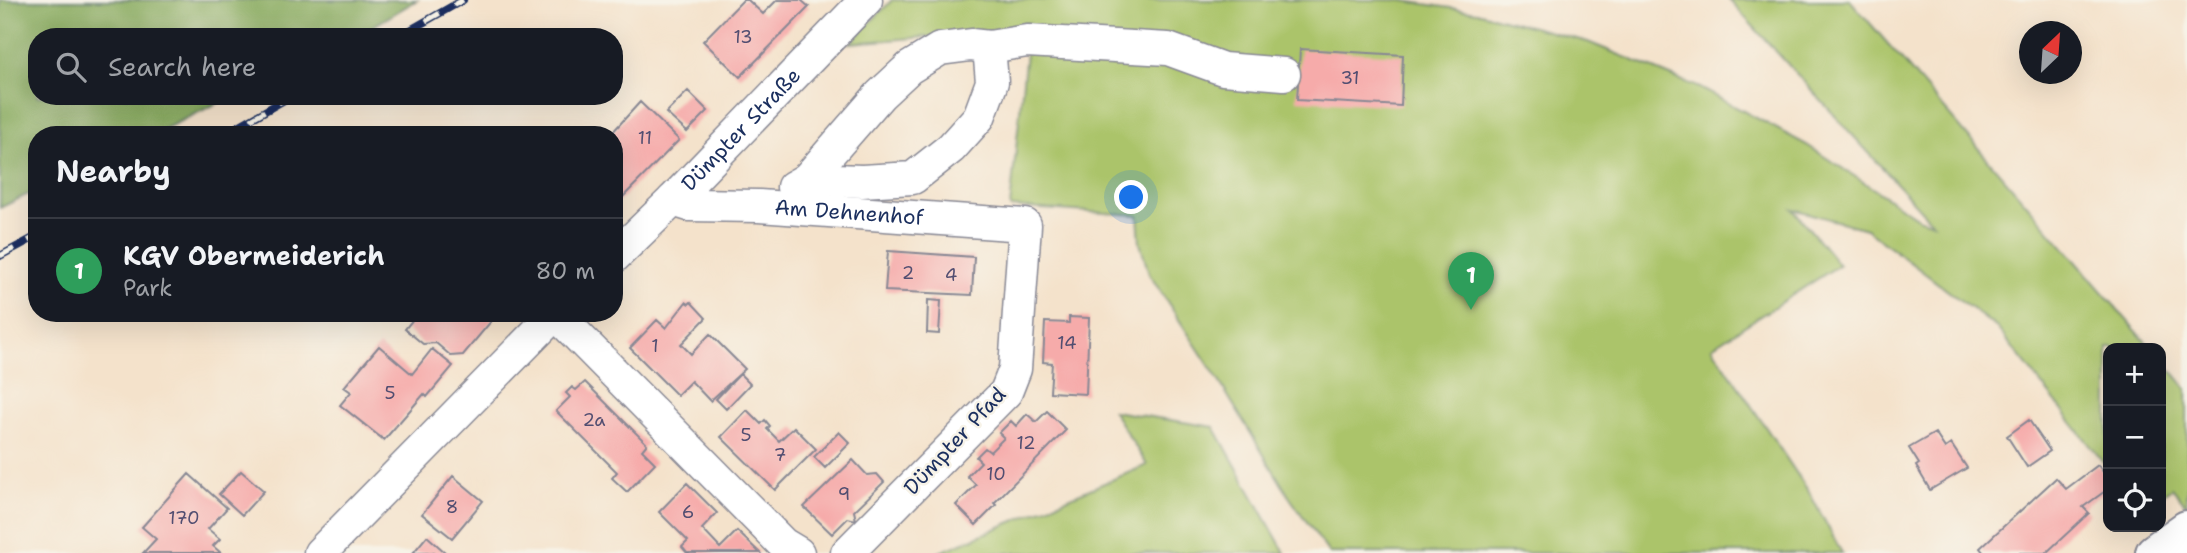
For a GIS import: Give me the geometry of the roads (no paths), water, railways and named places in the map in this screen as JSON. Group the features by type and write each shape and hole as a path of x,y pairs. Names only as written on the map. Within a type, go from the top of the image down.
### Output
{"main road":[{"path":"2155,553 2187,530"}],"street":[{"name":"Dümpter Straße","path":"623,248 866,0"},
{"path":"759,206 807,179 880,95 909,68 940,49 971,45 989,47 1027,41 1168,49 1223,69 1283,74"},
{"path":"807,179 862,181 913,178 951,148 979,117 992,82 989,47"},
{"name":"Am Dehnenhof","path":"673,200 689,205 759,206 1025,225"},
{"name":"Dümpter Pfad","path":"847,553 1006,392 1015,369 1025,225"},
{"path":"320,553 547,322"},
{"path":"565,322 783,544 798,553"}],"railway":[{"path":"414,28 463,0"},
{"path":"239,126 275,105"},
{"path":"0,256 28,241"}],"place":[{"name":"KGV Obermeiderich","path":"1471,310"}]}
